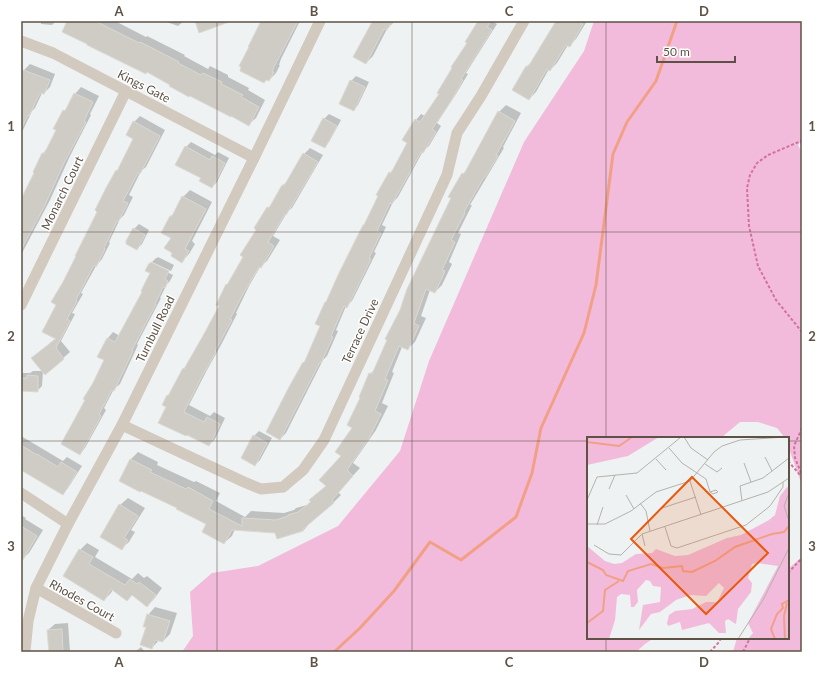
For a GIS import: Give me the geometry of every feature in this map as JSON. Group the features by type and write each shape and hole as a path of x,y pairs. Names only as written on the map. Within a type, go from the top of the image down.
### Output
{"street":[{"name":"Turnbull Road","path":"25,652 28,621 36,588 68,524 122,425 320,21"},
{"name":"Terrace Drive","path":"122,425 261,489 283,487 303,470 324,440 447,175 457,133 481,96 524,21"},
{"name":"Kings Gate","path":"21,41 53,53 254,158"},
{"name":"Monarch Court","path":"21,305 126,92"},
{"path":"21,493 68,524"},
{"name":"Rhodes Court","path":"36,588 116,633"}],"path":[{"path":"802,147 801,140 768,155 757,163 750,175 747,188 749,226 758,266 776,300 802,332"},
{"path":"802,428 794,446 795,458 802,476"},
{"path":"789,462 802,476"},
{"path":"789,572 802,558"},
{"path":"710,652 719,642 720,639"},
{"path":"743,652 750,639"}],"shaded area":[{"path":"594,21 802,21 802,139 798,145 802,153 802,485 789,449 789,437 784,437 777,428 758,422 740,422 722,437 587,437 587,639 652,639 636,652 182,652 193,636 190,592 212,573 258,566 338,526 400,451 429,361 524,142 584,51"},
{"path":"802,557 802,652 733,652 737,639 789,639 789,568"}],"building":[{"path":"67,21 95,21 158,51 201,75 203,73 222,82 221,84 243,95 241,97 259,107 249,126 190,96 189,97 147,72 146,74 62,32"},
{"path":"195,21 229,21 229,22 199,33"},
{"path":"261,21 298,21 274,67 272,72 274,72 269,81 266,80 264,83 240,71 241,67 239,66"},
{"path":"370,21 392,21 387,30 384,29 366,64 353,57 372,22"},
{"path":"478,21 491,21 487,27 492,30 461,79 463,80 451,101 432,129 436,132 423,153 421,152 392,204 390,203 377,231 381,233 369,258 371,259 347,308 344,306 331,336 333,337 321,363 320,362 280,440 266,432 289,387 303,362 304,363 320,326 315,324 325,302 378,196 376,195 389,172 391,173 407,143 402,140 415,119 420,122 439,94 437,93 452,68 451,67 467,43 465,42"},
{"path":"556,21 578,21 583,24 570,47 566,45 550,71 547,69 529,100 512,90"},
{"path":"23,70 50,80 44,94 40,93 21,129 21,76"},
{"path":"350,80 365,87 354,111 339,104"},
{"path":"74,93 93,102 84,121 86,122 21,250 21,199 42,153 44,154 56,130 53,129 63,110 65,111"},
{"path":"498,111 515,121 496,155 498,156 464,212 465,213 451,240 455,242 442,270 445,271 435,293 426,289 414,323 419,326 408,350 399,346 385,379 388,380 375,411 381,414 369,438 347,470 353,476 332,500 334,503 303,529 303,531 277,539 275,533 232,530 224,544 202,532 206,524 176,509 177,508 119,481 130,459 152,470 150,472 186,489 188,487 213,501 209,509 242,526 242,518 276,520 298,512 311,502 309,500 326,486 319,480 341,456 335,452 352,428 347,425 360,398 359,397 369,373 372,374 387,340 385,339 400,310 407,289 451,198 448,197 462,173 464,174"},
{"path":"323,118 337,126 325,148 311,141"},
{"path":"133,121 160,136 140,174 138,173 123,201 128,203 118,222 117,221 96,267 94,265 67,319 70,321 56,348 64,359 45,375 31,358 56,339 42,332 56,305 51,302 76,256 97,212 95,210 106,188 116,170 117,171 133,139 126,135"},
{"path":"185,146 210,160 212,156 225,163 212,188 199,181 201,178 175,165"},
{"path":"303,153 318,162 268,242 274,246 261,268 259,267 243,294 230,319 232,320 215,351 216,352 184,412 204,422 207,417 220,424 209,446 158,423 166,407 162,405 219,306 216,305 226,284 227,285 243,257 240,255 256,230 254,228 267,207 269,208 282,185 284,186"},
{"path":"182,196 206,209 185,249 189,251 182,263 171,256 172,253 164,248 171,238 161,233"},
{"path":"133,228 145,235 137,250 126,244 126,241"},
{"path":"151,262 169,271 165,279 168,281 165,288 163,287 114,391 112,390 99,414 101,416 80,455 61,444 85,400 83,399 93,383 104,360 97,357 107,338 115,342 142,292 141,291 150,273 145,271"},
{"path":"27,375 38,376 38,392 21,391 21,378 27,378"},
{"path":"253,435 267,443 255,466 241,458"},
{"path":"21,445 58,467 61,462 77,472 63,495 21,470"},
{"path":"119,504 138,516 124,538 128,540 122,550 100,537"},
{"path":"21,526 37,536 21,563"},
{"path":"79,549 93,557 89,564 125,585 130,579 137,584 139,582 156,595 147,607 132,595 127,601 111,589 104,601 63,576"},
{"path":"147,614 170,621 163,642 155,640 152,649 140,645 146,627 143,627"},
{"path":"62,629 63,652 49,652 47,630"}],"waterway":[{"path":"334,652 360,628 394,591 430,542 461,560 516,517 532,473 541,428 584,333 596,285 613,154 627,122 656,81 677,21"}]}
